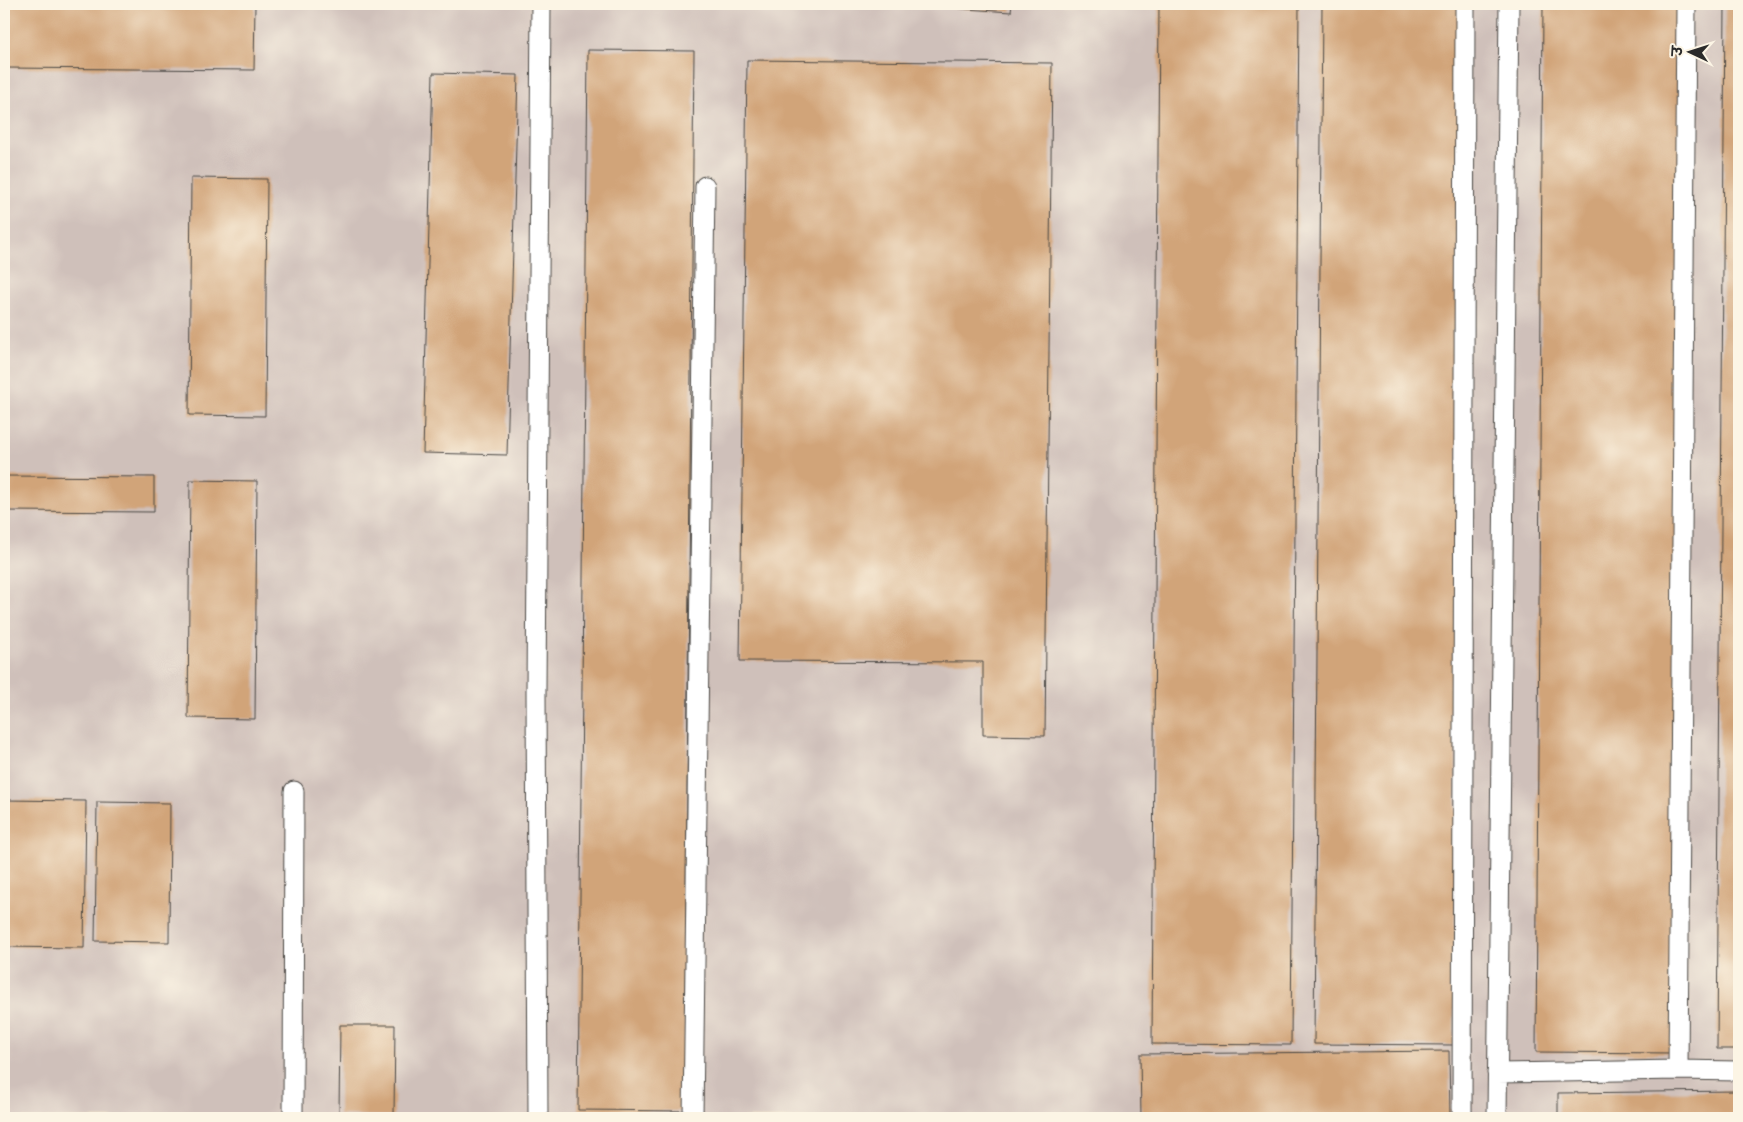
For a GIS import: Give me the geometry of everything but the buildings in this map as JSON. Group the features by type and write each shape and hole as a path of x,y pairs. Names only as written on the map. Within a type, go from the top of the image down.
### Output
{"lane":[{"path":"538,1118 536,691 541,4"},
{"path":"1462,1118 1464,4"},
{"path":"1497,1118 1509,4"},
{"path":"1678,1070 1686,4"},
{"path":"693,1118 705,186"},
{"path":"294,791 294,1118"},
{"path":"1497,1073 1678,1070 1739,1071"}],"shaded area":[{"path":"4,4 1739,4 1739,1118 4,1118"}]}
